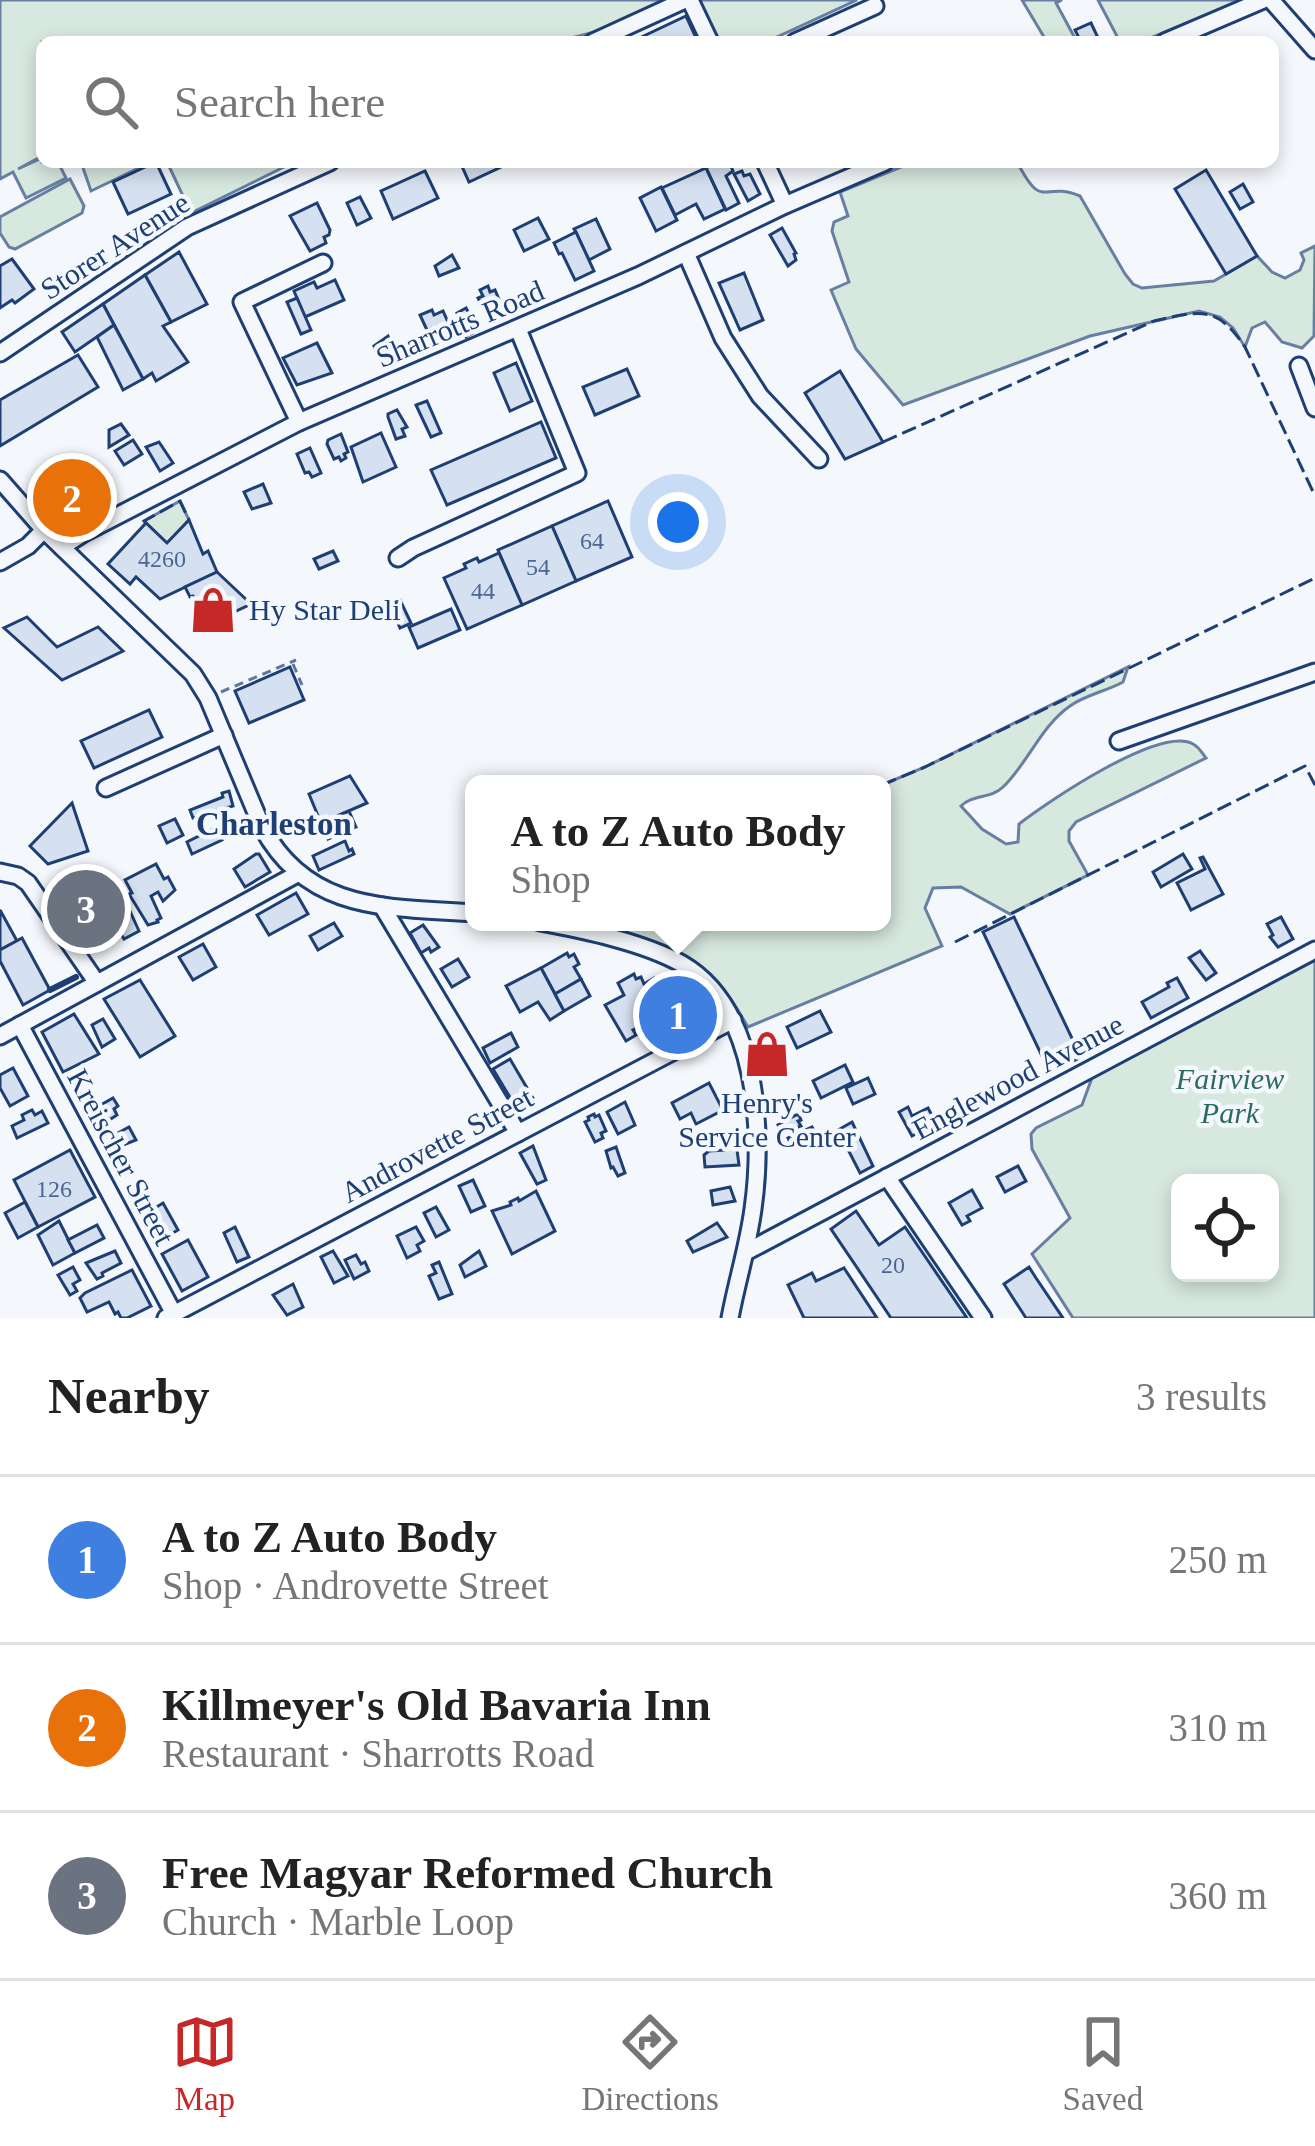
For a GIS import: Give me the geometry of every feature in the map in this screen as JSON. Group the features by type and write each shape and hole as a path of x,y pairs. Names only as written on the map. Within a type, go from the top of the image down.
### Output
{"street":[{"path":"606,36 687,0 707,36"},
{"path":"1180,36 1267,0 1315,50"},
{"path":"808,36 875,6"},
{"name":"Storer Avenue","path":"0,353 187,226 317,168"},
{"path":"769,168 785,205"},
{"name":"Sharrotts Road","path":"62,548 299,422 518,329 870,168"},
{"path":"686,253 723,338 760,396 819,459"},
{"path":"299,422 242,302 323,263"},
{"path":"398,558 577,473 518,329"},
{"path":"1299,366 1315,408"},
{"path":"0,480 44,530 188,668 208,698 270,843 298,873 337,897 465,912"},
{"path":"0,562 44,530"},
{"path":"1119,741 1315,672"},
{"path":"106,788 224,735"},
{"path":"0,872 28,883 97,983"},
{"path":"0,1036 298,873"},
{"path":"382,906 518,1133"},
{"path":"580,931 668,957 702,979 733,1020 747,1063 756,1168 746,1252 730,1318"},
{"name":"Englewood Avenue","path":"746,1252 1315,950"},
{"name":"Androvette Street","path":"170,1316 200,1311 518,1133 733,1020"},
{"name":"Kreischer Street","path":"20,1025 170,1316"},
{"path":"887,1177 983,1318"}],"path":[{"path":"220,692 294,661 302,685"}],"green space":[{"path":"0,0 668,0 606,29 579,36 36,36 36,159 18,169 36,161 36,168 61,168 66,178 26,198 13,172 0,179"},
{"path":"698,0 857,0 779,36 717,36"},
{"path":"1022,0 1062,0 1056,3 1074,36 1043,36"},
{"path":"1098,0 1237,2 1155,36 1117,36"},
{"path":"83,168 139,168 91,191"},
{"path":"170,168 282,168 191,213"},
{"path":"898,168 1021,168 1039,191 1080,196 1125,274 1142,288 1214,281 1257,256 1285,278 1300,270 1301,253 1315,246 1314,336 1302,348 1282,342 1265,322 1252,328 1245,347 1220,317 1199,311 1090,336 903,405 856,349 831,290 849,282 832,231 834,222 848,216 840,192"},
{"path":"70,179 84,206 82,213 15,249 9,247 0,233 0,217"},
{"path":"180,501 189,520 167,543 144,521"},
{"path":"1128,667 1123,682 1060,714 1003,787 961,806 982,829 1006,844 1018,842 1019,824 1077,784 1131,755 1177,741 1193,744 1206,758 1076,822 1069,841 1088,875 1010,914 961,887 933,888 925,908 942,946 748,1027 724,990 703,969 615,931 891,931 891,781"},
{"name":"Fairview Park","path":"1315,957 1315,1318 1073,1318 1032,1254 1070,1218 1032,1149 1031,1134 1082,1105 1093,1075"}],"building":[{"path":"686,16 695,36 644,36"},
{"path":"1091,23 1097,36 1078,36 1075,30"},
{"path":"143,168 159,168 171,194 128,214 113,182"},
{"path":"463,168 499,168 469,182"},
{"path":"706,168 732,168 726,176 739,203 726,210"},
{"path":"706,168 725,209 704,219 696,204 675,215 662,188"},
{"path":"1206,170 1257,256 1226,274 1175,189"},
{"path":"425,171 438,198 393,219 381,191"},
{"path":"742,171 744,176 750,174 760,194 748,201 734,174"},
{"path":"1243,184 1253,202 1240,209 1230,192"},
{"path":"661,187 677,220 656,231 640,198"},
{"path":"360,197 371,218 357,225 347,203"},
{"path":"317,203 330,230 324,237 326,243 310,251 290,216"},
{"path":"538,218 549,239 524,251 514,230"},
{"path":"596,219 610,249 589,260 574,229"},
{"path":"782,228 796,253 796,260 788,266 770,235"},
{"path":"576,232 594,271 575,280 554,243"},
{"path":"179,252 207,304 171,322 145,275"},
{"path":"452,255 459,268 439,276 435,266"},
{"path":"12,259 34,289 0,308 0,266"},
{"path":"744,273 763,320 740,330 719,283"},
{"path":"145,275 171,322 163,326 188,362 156,381 152,373 143,379 103,304"},
{"path":"335,280 344,300 305,317 294,291"},
{"path":"488,286 490,292 495,290 503,309 487,316 478,298"},
{"path":"297,298 311,330 301,334 287,302"},
{"path":"103,304 114,325 75,352 62,332"},
{"path":"466,308 478,330 466,337 457,313"},
{"path":"432,310 434,315 443,311 452,331 432,341 420,315"},
{"path":"114,325 143,379 123,390 97,337"},
{"path":"388,336 398,351 394,353 397,361 384,366 374,346"},
{"path":"317,343 332,373 297,385 283,358"},
{"path":"78,355 98,387 0,446 0,400"},
{"path":"516,363 532,401 510,411 494,373"},
{"path":"627,369 639,396 595,415 583,387"},
{"path":"840,371 883,442 845,459 805,393"},
{"path":"427,401 441,433 431,437 416,405"},
{"path":"397,410 407,427 402,429 405,436 396,439 388,414"},
{"path":"541,422 556,458 447,505 431,470"},
{"path":"121,424 129,435 109,447 109,430"},
{"path":"381,433 396,467 363,482 351,447"},
{"path":"341,434 348,452 341,461 334,459 327,444"},
{"path":"133,440 142,454 124,465 115,451"},
{"path":"159,442 173,463 160,471 146,447"},
{"path":"310,448 321,473 312,477 305,473 297,454"},
{"path":"77,469 86,483 77,488 79,492 101,479 106,488 65,510 55,486"},
{"path":"263,484 271,503 252,509 244,492"},
{"path":"105,488 113,501 77,523 70,510"},
{"path":"608,501 632,557 576,581 552,526"},
{"path":"189,520 203,554 208,551 217,572 160,599 136,577 130,584 108,564 146,523 167,543"},
{"path":"552,526 576,581 522,605 498,550"},
{"path":"333,551 338,561 319,569 314,559"},
{"path":"499,553 522,605 467,629 444,578 477,558 479,562"},
{"path":"217,572 251,604 217,620 185,587"},
{"path":"400,600 411,623 400,628 390,605"},
{"path":"451,609 460,630 418,648 409,627"},
{"path":"27,617 57,647 98,627 123,651 62,680 4,628"},
{"path":"290,667 304,700 249,723 235,691"},
{"path":"149,710 162,737 94,768 81,741"},
{"path":"350,776 367,803 321,823 309,794"},
{"path":"229,791 233,806 193,818 190,810"},
{"path":"72,803 88,851 48,864 30,846"},
{"path":"349,811 356,827 328,839 321,823"},
{"path":"175,819 183,835 167,843 159,826"},
{"path":"217,827 222,840 192,854 187,842"},
{"path":"345,841 354,854 319,870 313,856"},
{"path":"256,854 270,872 245,887 234,869"},
{"path":"1183,854 1192,869 1161,887 1153,872"},
{"path":"1203,857 1223,894 1191,910 1177,883 1205,869"},
{"path":"156,864 175,890 163,901 158,892 151,896 161,918 148,925 125,880"},
{"path":"296,893 308,914 269,935 257,915"},
{"path":"129,909 139,931 124,939 111,918"},
{"path":"0,910 17,941 0,950"},
{"path":"1014,917 1081,1057 1050,1073 983,932"},
{"path":"1281,917 1293,939 1278,947 1267,924"},
{"path":"334,923 342,936 318,950 310,936"},
{"path":"423,925 439,947 431,952 429,948 421,953 410,933"},
{"path":"22,938 50,990 23,1005 0,961 0,950"},
{"path":"203,944 216,967 193,980 179,957"},
{"path":"1200,951 1216,973 1206,980 1189,958"},
{"path":"567,953 569,957 574,954 581,979 555,994 541,968"},
{"path":"458,959 469,977 452,987 441,969"},
{"path":"541,968 564,1011 550,1020 538,1002 520,1012 506,986"},
{"path":"634,974 644,984 654,978 671,1011 682,1005 689,1019 656,1036 644,1025 626,1041 605,1005 624,995 618,983"},
{"path":"1177,978 1188,998 1151,1018 1142,1002"},
{"path":"581,979 590,996 564,1011 555,994"},
{"path":"140,980 175,1036 140,1057 104,999"},
{"path":"820,1011 831,1032 797,1048 787,1027"},
{"path":"74,1014 99,1054 63,1072 42,1032"},
{"path":"103,1019 115,1039 102,1047 92,1025"},
{"path":"511,1033 518,1047 490,1063 483,1048"},
{"path":"778,1039 786,1054 765,1063 759,1049"},
{"path":"510,1059 537,1105 520,1114 493,1069"},
{"path":"845,1065 853,1082 821,1098 813,1081"},
{"path":"13,1068 28,1096 10,1106 0,1088 0,1075"},
{"path":"868,1078 875,1094 853,1104 846,1088"},
{"path":"709,1083 723,1110 696,1124 691,1113 680,1119 672,1103"},
{"path":"113,1098 117,1115 96,1121 90,1111"},
{"path":"625,1102 635,1125 618,1134 607,1112"},
{"path":"908,1107 912,1116 928,1108 936,1123 912,1136 899,1112"},
{"path":"32,1110 35,1115 42,1111 48,1123 17,1138 12,1126"},
{"path":"594,1114 606,1131 595,1142 585,1122"},
{"path":"796,1115 801,1126 781,1133 778,1125"},
{"path":"852,1122 873,1166 860,1173 838,1130"},
{"path":"129,1127 136,1140 111,1150 105,1140"},
{"path":"812,1127 817,1137 793,1149 788,1138"},
{"path":"736,1142 739,1165 705,1167 704,1155"},
{"path":"533,1146 546,1180 537,1184 520,1153"},
{"path":"616,1147 625,1173 618,1176 606,1151"},
{"path":"70,1150 95,1197 38,1227 14,1180"},
{"path":"1018,1166 1026,1181 1005,1192 997,1177"},
{"path":"473,1180 485,1206 471,1212 459,1186"},
{"path":"730,1187 735,1201 713,1205 711,1191"},
{"path":"972,1190 982,1208 967,1216 970,1221 962,1225 949,1203"},
{"path":"536,1191 555,1231 512,1254 492,1211"},
{"path":"25,1202 38,1227 18,1238 5,1213"},
{"path":"163,1203 178,1230 157,1242 142,1216"},
{"path":"436,1207 449,1230 436,1237 424,1213"},
{"path":"856,1211 879,1245 905,1227 967,1318 891,1318 831,1229"},
{"path":"59,1221 75,1253 53,1265 38,1235"},
{"path":"717,1223 727,1237 693,1252 687,1241"},
{"path":"97,1225 104,1238 75,1253 68,1240"},
{"path":"235,1227 249,1257 237,1262 224,1233"},
{"path":"416,1227 424,1241 417,1245 420,1251 407,1258 397,1236"},
{"path":"188,1240 208,1277 182,1291 162,1254"},
{"path":"115,1251 121,1263 97,1279 86,1263"},
{"path":"333,1251 348,1276 334,1283 321,1257"},
{"path":"479,1251 486,1266 465,1277 460,1265"},
{"path":"356,1255 369,1271 354,1279 345,1260"},
{"path":"439,1262 452,1294 439,1299 429,1276 436,1273 432,1265"},
{"path":"73,1267 80,1280 73,1284 77,1291 70,1295 58,1275"},
{"path":"1029,1267 1063,1318 1026,1318 1004,1284"},
{"path":"844,1268 877,1318 804,1318 788,1285 812,1273 816,1281"},
{"path":"132,1270 151,1306 127,1318 115,1314 109,1302 87,1312 80,1298 85,1293"},
{"path":"293,1284 303,1307 287,1315 273,1295"}],"fence":[{"path":"883,442 1154,321 1206,314 1225,323 1245,347 1315,496"},
{"path":"146,523 180,501 189,520"},
{"path":"891,781 1315,578"},
{"path":"955,942 1305,766 1315,785"}],"wall":[{"path":"50,990 76,977"}],"place":[{"name":"Killmeyer's Old Bavaria Inn","path":"72,498"},
{"name":"Hy Star Deli","path":"213,610"},
{"name":"Free Magyar Reformed Church","path":"86,909"},
{"name":"A to Z Auto Body","path":"678,1015"},
{"name":"Henry's Service Center","path":"767,1054"}],"district":[{"name":"Charleston","path":"274,823"}]}
